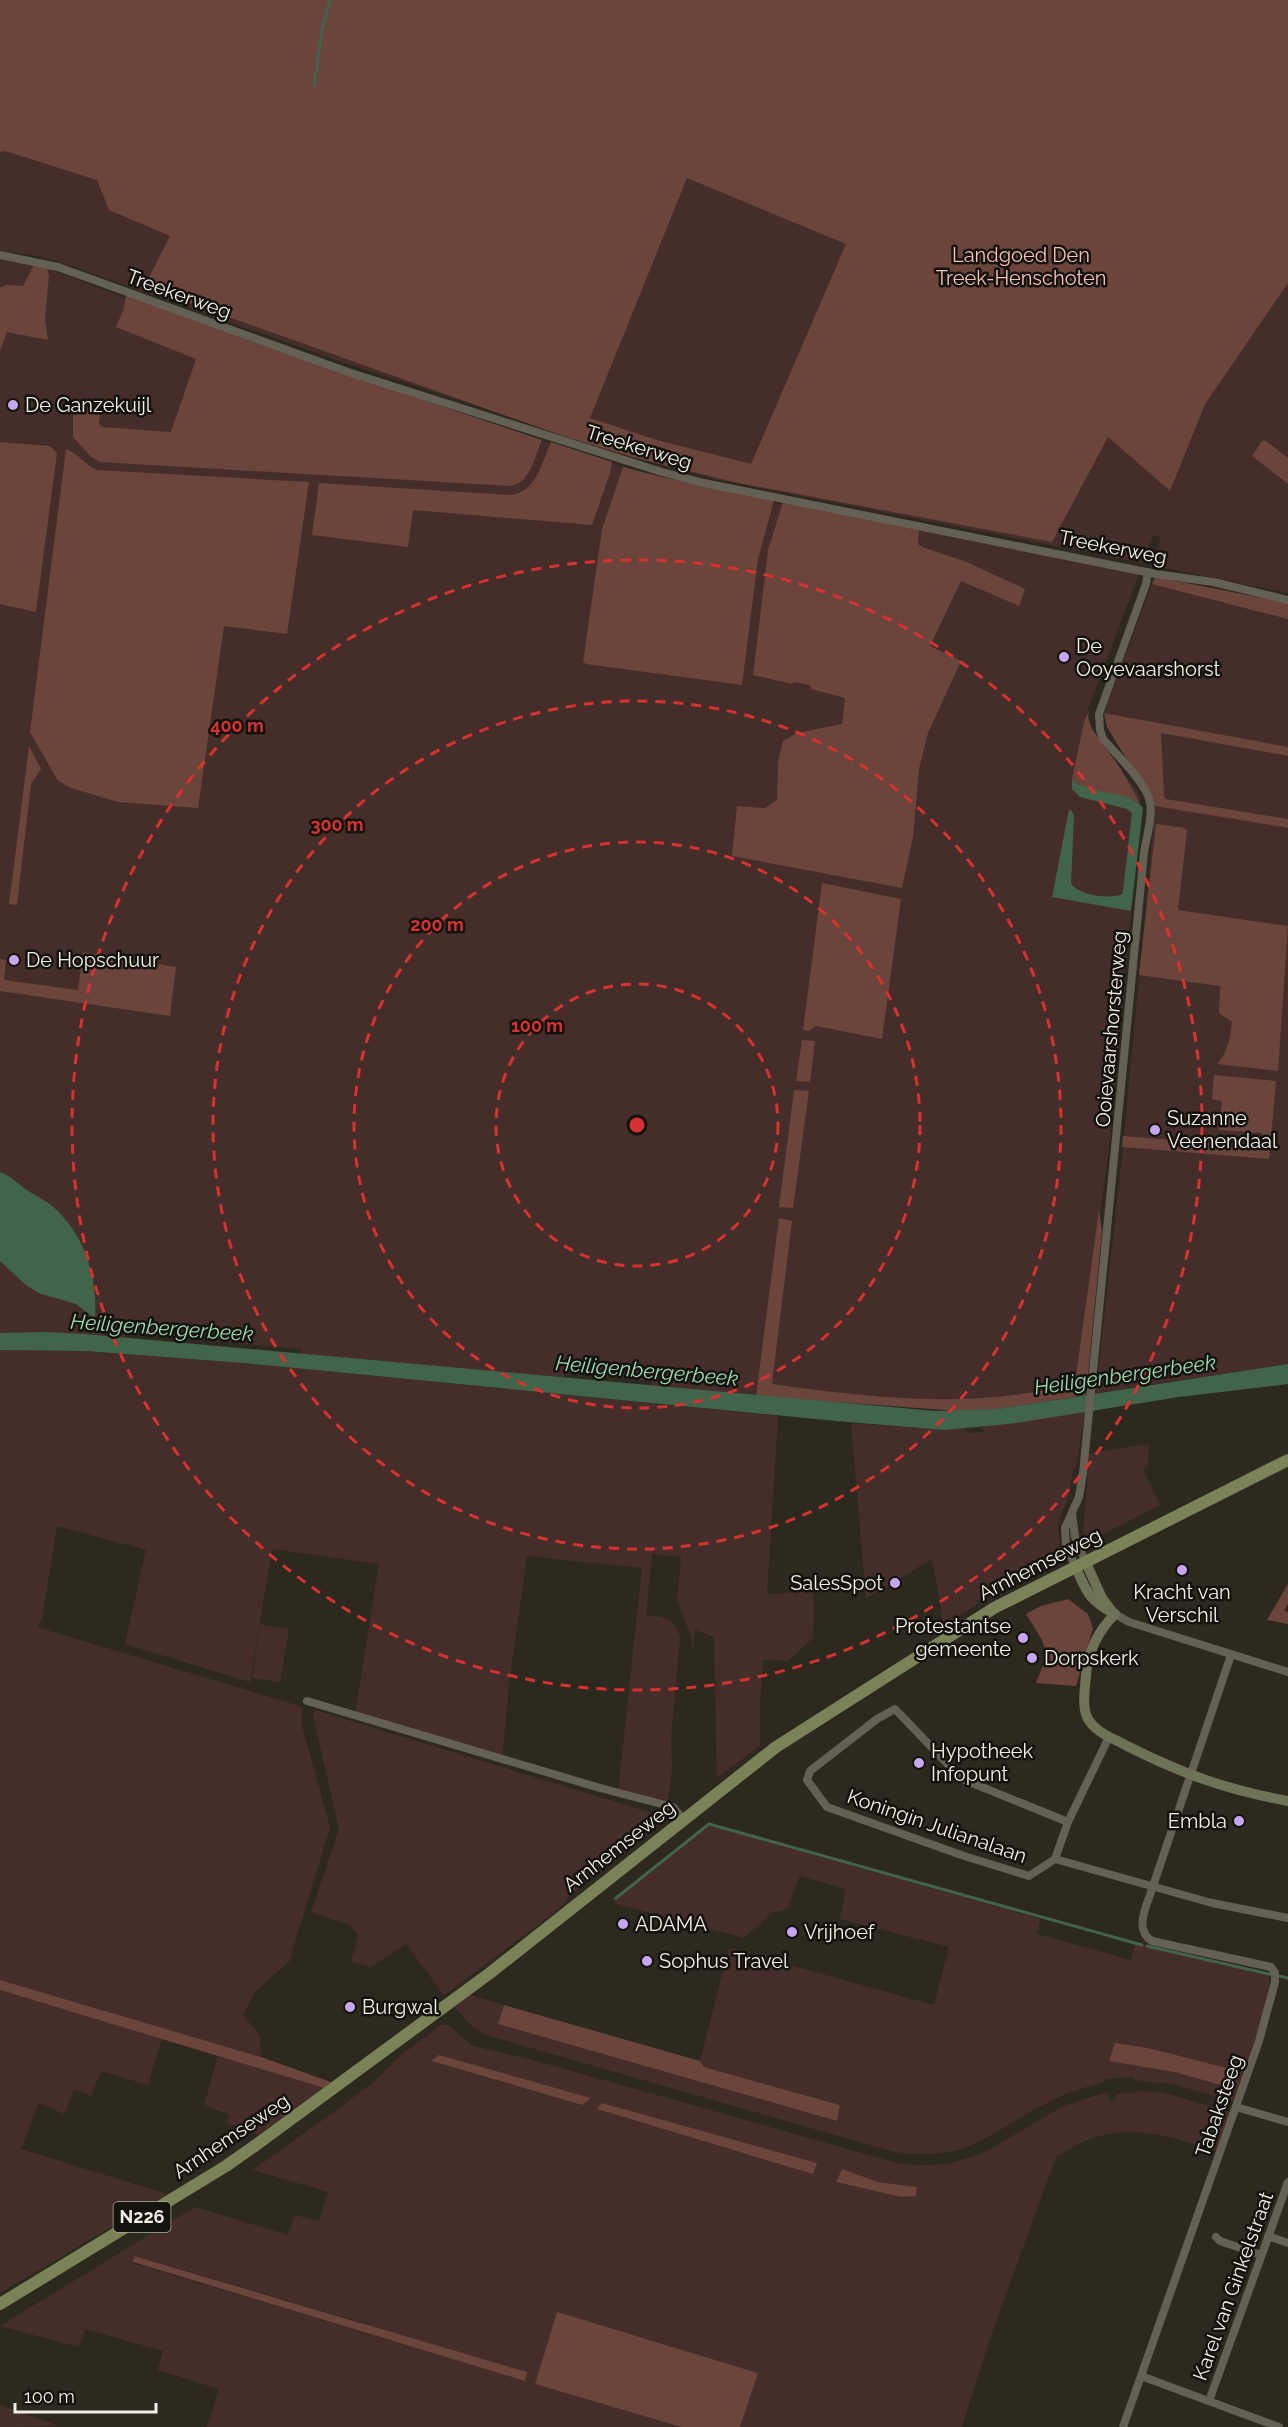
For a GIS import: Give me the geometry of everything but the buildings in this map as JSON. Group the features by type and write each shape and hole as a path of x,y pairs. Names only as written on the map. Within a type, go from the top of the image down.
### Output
{"main road":[{"name":"Arnhemseweg","path":"0,2304 234,2161 499,1966 776,1747 994,1608 1288,1460"}],"street":[{"name":"Treekerweg","path":"0,255 58,267 359,376 662,472 704,483 1148,572 1213,582 1288,600"},
{"name":"Ooievaarshorsterweg","path":"1081,1565 1064,1535 1081,1486 1090,1412 1144,853 1151,806 1142,785 1103,739 1099,714 1146,584 1148,572"},
{"path":"1081,1565 1084,1585 1097,1605 1129,1622 1288,1672"},
{"path":"1115,1614 1094,1641 1086,1671 1084,1694 1087,1716 1098,1730 1173,1769 1245,1793 1288,1801"},
{"path":"1153,1886 1231,1655"},
{"path":"307,1701 673,1808 684,1820"},
{"name":"Koningin Julianalaan","path":"1068,1822 962,1779 895,1709 877,1719 810,1771 807,1780 827,1806 964,1856 1029,1876 1055,1859 1212,1903 1288,1918"},
{"path":"1055,1859 1068,1822 1109,1737"},
{"name":"Tabaksteeg","path":"1123,2427 1236,2107 1269,2008 1275,1982 1274,1971 1269,1966 1149,1939 1143,1932 1142,1925 1153,1886"},
{"path":"1236,2107 1288,2122"},
{"name":"Karel van Ginkelstraat","path":"1209,2401 1288,2182"},
{"path":"1268,2236 1288,2243"},
{"path":"1216,2237 1220,2241 1262,2255"},
{"path":"1141,2376 1279,2427"}],"green space":[{"name":"Landgoed Den Treek-Henschoten","path":"0,0 1288,0 1288,593 1151,565 1161,537 1153,535 1142,563 719,480 646,461 336,360 69,265 42,257 0,250"},
{"name":"Landgoed Den Treek-Henschoten","path":"0,0 1288,0 1288,283 1205,404 1170,491 1108,437 1052,542 734,482 632,457 563,436 144,287 170,236 109,210 97,180 5,151 0,152","holes":["687,178 846,244 751,464 657,440 590,418"]},
{"path":"0,258 46,268 197,325 419,402 698,490 1140,571 1085,717 1097,742 1138,791 1140,798 1123,909 1131,911 1108,1157 1076,1385 992,1404 756,1391 756,1396 652,1386 652,1381 565,1373 564,1378 301,1354 301,1349 127,1333 126,1338 85,1334 0,1333"},
{"path":"34,265 47,268 49,276 45,319 48,340 7,332 0,351 0,288 6,285 23,286"},
{"path":"126,295 290,355 542,440 527,475 517,484 510,486 100,462 90,456 73,437 73,406 101,409 99,424 102,427 171,432 196,359 116,327 124,308"},
{"path":"1262,441 1266,441 1288,458 1288,484 1252,456"},
{"path":"0,442 50,446 57,453 36,612 0,604"},
{"path":"551,442 612,462 592,525 413,510 408,547 312,535 319,483 511,495 527,488 532,482"},
{"path":"66,449 97,470 309,482 287,634 224,626 198,808 118,802 71,788 58,781 30,732"},
{"path":"623,467 774,500 758,559 742,685 583,662 602,529"},
{"path":"783,502 919,529 918,544 922,547 967,562 1025,589 1019,606 961,581 930,646 961,661 928,733 919,769 913,837 902,888 732,856 737,806 765,808 777,800 778,762 783,741 797,733 842,724 845,698 811,689 810,685 794,682 792,684 753,675 768,550"},
{"path":"1155,577 1288,603 1288,619 1152,584"},
{"path":"1152,584 1288,606 1288,1364 1096,1393 1123,1147 1155,808 1152,786 1112,734 1107,726 1110,714 1104,713"},
{"path":"1089,710 1088,717 1092,729 1121,769 1140,803 1096,791 1072,779 1084,722"},
{"path":"1104,713 1288,747 1288,756 1161,733 1166,799 1288,819 1288,828 1155,806 1107,727"},
{"path":"29,746 41,769 31,784 17,905 9,904"},
{"path":"1156,824 1185,828 1187,831 1178,910 1288,926 1278,1071 1217,1064 1226,1050 1232,1022 1219,1013 1220,986 1139,975"},
{"path":"822,883 901,899 882,1039 816,1026 809,1031 803,1030"},
{"path":"83,952 176,967 170,1016 0,991 0,959 6,960 4,980 78,990"},
{"path":"802,1040 815,1041 810,1082 796,1081"},
{"path":"1214,1075 1276,1081 1269,1159 1122,1147 1123,1136 1261,1147 1262,1133 1219,1130 1222,1101 1212,1099"},
{"path":"794,1090 809,1091 793,1208 779,1207"},
{"path":"1099,1210 1102,1231 1086,1395 997,1409 958,1411 756,1396 779,1218 792,1221 772,1384 886,1397 962,1399 1000,1397 1075,1383"},
{"path":"0,1350 86,1351 243,1363 778,1416 767,1594 814,1591 813,1638 788,1661 763,1660 760,1746 717,1778 714,1637 695,1630 693,1652 691,1636 677,1600 681,1557 652,1554 646,1615 668,1619 676,1626 680,1638 671,1738 672,1768 667,1809 618,1793 642,1568 527,1556 510,1675 502,1758 355,1714 379,1564 272,1549 250,1682 125,1644 146,1550 57,1526 42,1619 37,1627 303,1707 301,1722 330,1827 289,1962 256,1991 243,2015 260,2036 261,2057 0,1980"},
{"path":"1085,1411 1076,1468 1073,1469 1069,1496 1058,1523 1060,1549 1058,1558 1037,1569 1034,1568 977,1601 976,1605 944,1626 932,1559 866,1598 851,1423 965,1429 966,1433 984,1432 982,1427"},
{"path":"1149,1444 1148,1466 1143,1469 1160,1505 1091,1540 1083,1532 1090,1453"},
{"path":"1288,1584 1288,1604 1284,1611 1288,1612 1288,1624 1267,1620"},
{"path":"1068,1599 1088,1614 1093,1628 1076,1686 1036,1683 1047,1655 1042,1640 1026,1614 1041,1606"},
{"path":"260,1624 289,1629 280,1682 252,1678"},
{"path":"315,1710 662,1816 665,1820 570,1895 559,1909 444,1995 406,1944 371,1967 351,1962 358,1935 349,1925 311,1912 339,1829 313,1715"},
{"path":"706,1824 1040,1919 1037,1934 1131,1960 1135,1944 1268,1975 1270,1986 1268,2000 1235,2102 1176,2085 1135,2080 1134,2077 1105,2079 1105,2082 1056,2098 994,2134 961,2149 921,2154 895,2152 486,2035 474,2028 453,2006 468,1994 504,2005 498,2024 837,2121 840,2105 704,2067 700,2061 729,1948 934,2005 949,1947 840,1919 846,1889 800,1876 788,1907 782,1911 773,1912 744,1938 617,1904 612,1899 704,1829","holes":["1109,2061 1238,2071 1234,2089 1174,2072"]},
{"path":"0,1980 261,2057 331,2082 324,2088 0,1990"},
{"path":"0,1990 162,2038 148,2085 101,2071 91,2096 74,2089 64,2114 39,2103 21,2149 167,2194 0,2293"},
{"path":"504,2005 700,2061 704,2067 840,2105 837,2121 498,2024"},
{"path":"441,2025 448,2025 473,2046 533,2060 897,2163 920,2165 947,2164 984,2153 1063,2106 1107,2092 1110,2101 1116,2100 1115,2094 1137,2093 1137,2091 1162,2092 1231,2112 1218,2151 1168,2137 1135,2132 1102,2135 1074,2146 1056,2157 989,2341 962,2427 740,2427 758,2373 557,2313 535,2384 681,2427 207,2427 219,2389 158,2370 163,2351 85,2329 79,2347 0,2326 195,2207 288,2235 295,2215 319,2221 328,2192 253,2170 377,2079 400,2056","holes":["439,2055 590,2098 581,2105 432,2062","842,2169 878,2182 917,2187 916,2195 901,2197 836,2182","135,2256 357,2321 525,2381 133,2263"]},
{"path":"1115,2043 1148,2048 1238,2071 1235,2089 1174,2072 1109,2061"},
{"path":"218,2055 324,2088 259,2135 227,2123 229,2114 204,2106"},
{"path":"439,2055 591,2098 582,2105 431,2061"},
{"path":"602,2103 817,2163 813,2174 597,2109"},
{"path":"842,2169 878,2182 917,2187 916,2196 901,2197 836,2182"},
{"path":"134,2256 527,2372 525,2381 133,2262"},
{"path":"557,2312 758,2373 740,2427 681,2427 535,2384"},
{"path":"0,2405 59,2426 0,2427"}],"shaded area":[{"path":"1072,779 1089,788 1130,799 1143,808 1131,911 1052,897 1069,810 1074,816 1071,884 1088,894 1110,897 1122,894 1123,890 1132,813 1127,809 1080,797 1072,789"},
{"path":"0,1172 47,1202 70,1225 86,1254 91,1270 95,1319 76,1304 41,1294 27,1286 0,1261"},
{"path":"44,1332 935,1411 997,1409 1288,1364 1288,1384 1179,1397 1009,1424 944,1430 243,1363 86,1351 0,1350 0,1333"}],"waterway":[{"path":"314,86 322,29 330,0"},
{"path":"616,1898 709,1824 1142,1945"},
{"path":"1147,1946 1273,1975"},
{"path":"1279,1976 1288,1978"}],"place":[{"name":"De Ganzekuijl","path":"13,405"},
{"name":"De Ooyevaarshorst","path":"1064,657"},
{"name":"De Hopschuur","path":"14,960"},
{"name":"Suzanne Veenendaal","path":"1155,1130"},
{"name":"Kracht van Verschil","path":"1182,1570"},
{"name":"SalesSpot","path":"895,1583"},
{"name":"Protestantse gemeente","path":"1023,1638"},
{"name":"Dorpskerk","path":"1032,1658"},
{"name":"Hypotheek Infopunt","path":"919,1763"},
{"name":"Embla","path":"1239,1821"},
{"name":"ADAMA","path":"623,1924"},
{"name":"Vrijhoef","path":"792,1932"},
{"name":"Sophus Travel","path":"647,1961"},
{"name":"Burgwal","path":"350,2007"}],"water label":[{"name":"Heiligenbergerbeek","path":"162,1328"},
{"name":"Heiligenbergerbeek","path":"647,1371"},
{"name":"Heiligenbergerbeek","path":"1125,1375"}]}
